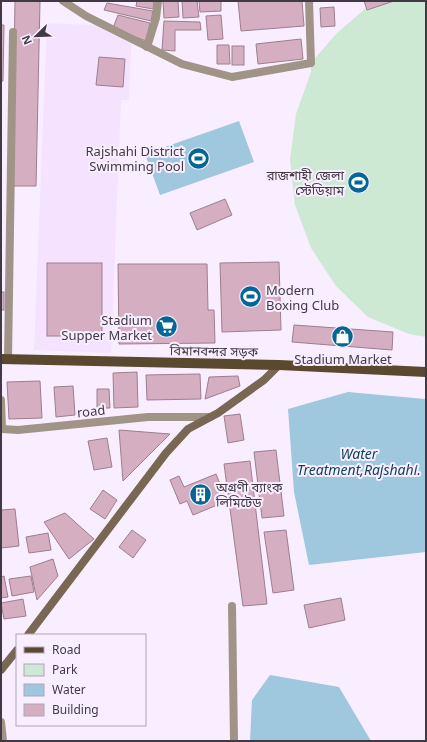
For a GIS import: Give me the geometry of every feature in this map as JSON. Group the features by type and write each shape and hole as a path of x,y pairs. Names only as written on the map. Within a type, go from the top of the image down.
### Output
{"main road":[{"name":"বিমানবন্দর সড়ক","path":"4,359 279,365 426,372"},
{"path":"29,634 166,453 188,429 210,417 264,380 279,365"},
{"path":"1,670 16,651"}],"street":[{"path":"63,1 86,16 182,64 232,77 311,63 309,1"},
{"path":"147,47 156,18 158,1"},
{"path":"4,359 13,32"},
{"name":"road","path":"1,400 2,429 18,430 148,417 210,417"},
{"path":"232,606 234,741"},
{"path":"1,722 3,741"}],"shaded area":[{"path":"47,23 132,27 129,100 121,100 111,353 34,350"}],"green space":[{"name":"রাজশাহী জেলা স্টেডিয়াম","path":"374,1 426,1 426,337 409,334 368,317 336,286 311,248 295,205 290,160 296,114 311,72 311,63 336,34"}],"water":[{"name":"Rajshahi District Swimming Pool","path":"239,121 254,162 160,195 145,154"},
{"name":"Water Treatment,Rajshahi.","path":"348,392 425,399 426,552 309,565 294,492 288,409"},
{"path":"270,675 339,687 371,741 250,741 252,700"}],"building":[{"path":"15,1 40,1 36,186 12,186"},
{"path":"137,1 154,1 153,9 136,6"},
{"path":"163,1 178,1 179,17 164,18"},
{"path":"182,1 197,1 199,17 183,18"},
{"path":"199,1 221,1 221,11 200,12"},
{"path":"238,1 302,1 304,26 241,31"},
{"path":"364,1 394,1 367,10"},
{"path":"107,3 153,11 151,21 104,10"},
{"path":"334,7 335,26 321,27 320,8"},
{"path":"118,15 150,23 146,41 113,28"},
{"path":"221,15 223,39 208,40 206,16"},
{"path":"164,21 200,22 201,30 175,30 175,51 162,50"},
{"path":"1,25 4,25 3,81 1,81"},
{"path":"301,39 303,59 258,64 256,44"},
{"path":"217,45 229,45 230,64 217,64"},
{"path":"232,46 244,46 244,65 232,65"},
{"path":"99,57 125,59 123,87 96,85"},
{"path":"225,199 232,215 197,230 190,213"},
{"name":"Modern Boxing Club","path":"279,262 281,330 222,332 220,263"},
{"path":"47,263 102,263 102,336 47,336"},
{"path":"118,264 207,264 208,310 214,310 215,343 119,344"},
{"path":"1,292 4,292 4,310 1,310"},
{"name":"Stadium Market","path":"294,325 393,332 392,350 292,342"},
{"path":"137,372 138,407 114,408 113,373"},
{"path":"200,374 201,399 147,400 146,375"},
{"path":"238,376 240,386 205,399 209,377"},
{"path":"40,381 42,418 9,419 7,382"},
{"path":"73,386 75,415 56,417 54,387"},
{"path":"97,389 109,389 110,408 97,408"},
{"path":"240,414 244,440 228,443 224,416"},
{"path":"119,430 170,434 123,481"},
{"path":"107,438 112,467 94,470 88,441"},
{"path":"276,450 284,516 262,518 254,452"},
{"path":"250,461 267,604 243,606 224,464"},
{"name":"অগ্রণী ব্যাংক লিমিটেড","path":"216,474 227,501 193,515 187,501 180,504 170,480 179,476 184,487"},
{"path":"103,490 117,500 105,519 90,509"},
{"path":"15,509 19,546 1,548 1,510"},
{"path":"65,513 94,539 69,559 44,522"},
{"path":"132,530 146,540 133,558 119,547"},
{"path":"286,530 294,590 273,593 264,532"},
{"path":"48,533 51,550 29,553 26,537"},
{"path":"53,559 58,576 37,600 30,567"},
{"path":"4,576 8,597 1,598 1,577"},
{"path":"31,576 34,592 12,596 9,579"},
{"path":"341,598 345,620 309,628 304,605"},
{"path":"23,599 26,616 4,619 1,603"}],"place":[{"name":"Rajshahi District Swimming Pool","path":"199,158"},
{"name":"রাজশাহী জেলা স্টেডিয়াম","path":"359,182"},
{"name":"Modern Boxing Club","path":"250,297"},
{"name":"Stadium Supper Market","path":"167,327"},
{"name":"Stadium Market","path":"343,337"},
{"name":"অগ্রণী ব্যাংক লিমিটেড","path":"200,494"}]}
